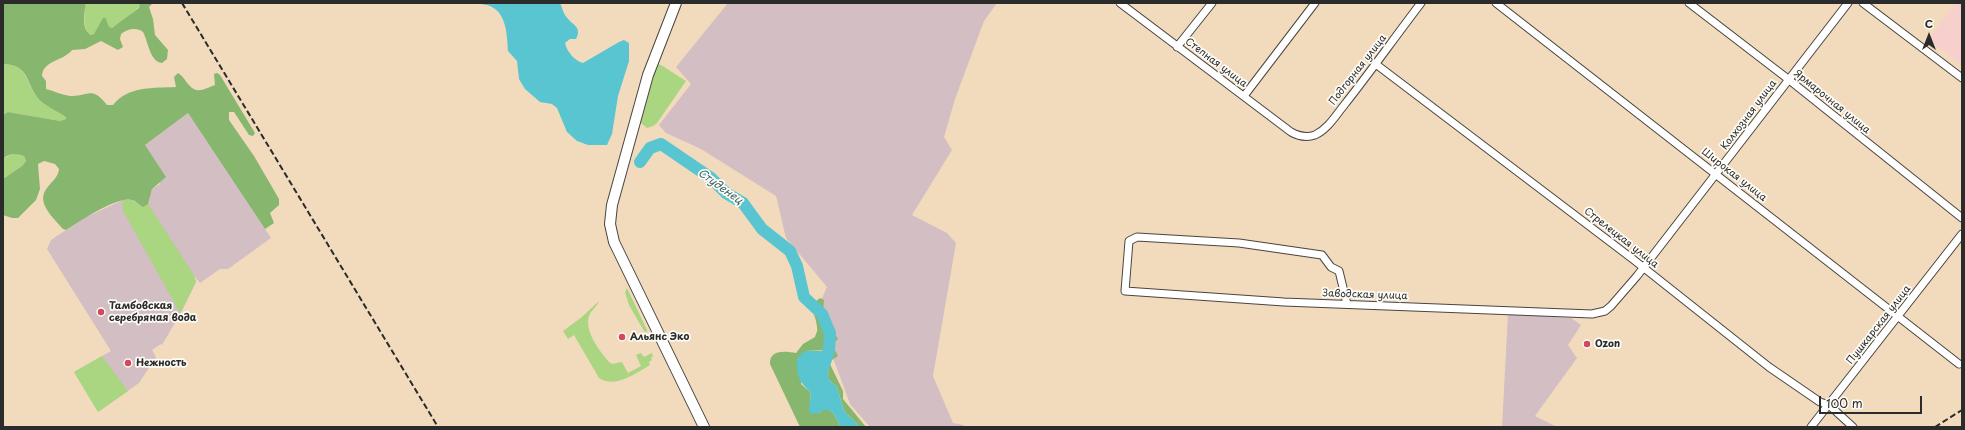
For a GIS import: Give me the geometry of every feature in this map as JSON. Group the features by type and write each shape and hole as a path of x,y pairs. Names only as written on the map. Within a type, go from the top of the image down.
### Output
{"main road":[{"path":"676,3 648,75 610,216 611,235 627,271 704,427"}],"street":[{"name":"Степная улица","path":"1120,3 1291,132 1302,136"},
{"path":"1177,47 1212,3"},
{"path":"1244,96 1315,3"},
{"name":"Подгорная улица","path":"1302,136 1315,134 1327,126 1377,65 1421,3"},
{"name":"Широкая улица","path":"1496,3 1898,314 1960,364"},
{"name":"Ярмарочная улица","path":"1688,3 1788,79 1962,218"},
{"name":"Колхозная улица","path":"1604,311 1616,302 1644,267 1848,3"},
{"path":"1863,3 1962,78"},
{"name":"Стрелецкая улица","path":"1377,65 1644,267 1769,367 1820,402 1829,405 1853,427"},
{"name":"Пушкарская улица","path":"1811,427 1962,234"},
{"name":"Заводская улица","path":"1347,304 1340,271 1331,267 1322,255 1246,244 1212,241 1137,237 1129,241 1125,291 1347,304 1586,314 1604,311"}],"shaded area":[{"path":"728,3 997,3 984,21 955,99 944,137 952,150 912,215 947,233 956,243 933,376 953,423 964,425 964,427 870,427 850,404 816,312 827,287 786,238 776,196 701,149 666,133 659,125 691,84 676,67"},
{"path":"1956,3 1962,3 1962,66 1928,39"},
{"path":"188,113 271,238 228,269 220,269 200,283 194,276 196,282 183,309 162,345 161,344 152,350 156,357 139,383 98,412 74,372 111,351 47,249 51,240 84,218 123,200 147,204 152,189 160,184 145,145"},
{"path":"1508,314 1571,318 1581,325 1568,345 1577,358 1535,416 1557,427 1502,427"}],"green space":[{"path":"3,3 86,3 84,25 91,35 94,34 103,18 106,18 109,27 112,28 139,8 140,3 153,3 149,7 153,19 155,35 168,50 167,59 162,63 158,62 152,55 143,32 135,29 129,30 121,34 120,39 123,47 118,50 101,41 85,49 72,50 68,54 50,64 43,71 42,76 46,81 46,89 70,96 90,93 97,95 107,105 113,105 126,94 134,91 150,88 176,87 174,77 178,73 195,90 205,89 215,85 214,74 217,73 220,75 255,133 253,136 249,135 234,112 229,112 229,120 254,156 279,199 279,205 270,213 274,223 265,229 188,113 145,145 166,177 152,189 148,204 143,207 132,200 118,201 99,210 66,230 63,229 47,210 43,199 47,188 56,177 59,169 55,164 44,161 38,164 40,189 36,200 18,218 3,215 3,179 22,166 26,161 24,156 18,154 10,155 3,159 3,115 8,112 60,121 66,119 66,117 46,105 37,97 22,70 18,67 3,64"},
{"path":"86,3 140,3 140,6 127,18 112,28 109,27 106,18 94,34 91,35 86,29 85,25 84,16"},
{"path":"3,64 18,67 25,75 38,98 66,117 66,119 60,121 8,112 3,115"},
{"path":"657,64 686,81 657,123 647,128 641,123 640,118"},
{"path":"12,154 24,156 26,161 22,166 3,179 3,159"},
{"path":"123,200 132,200 143,207 148,204 194,275 196,282 180,313 122,209"},
{"path":"627,288 647,332 644,331 629,305 625,292"},
{"path":"820,298 824,300 823,311 838,339 832,344 838,356 829,362 843,391 843,399 866,427 860,427 844,411 837,387 828,379 829,350 805,351 801,384 811,393 810,401 819,413 826,408 833,413 841,427 800,427 770,364 770,359 775,353 796,353 803,344 815,337 817,332 817,323 813,308 816,301"},
{"path":"599,301 591,312 588,322 594,341 609,362 612,364 622,362 628,373 641,366 636,355 641,353 644,357 652,353 653,356 651,358 652,360 649,362 650,365 632,376 618,381 605,381 599,378 574,335 568,339 563,331 582,317"},
{"path":"102,356 128,391 98,412 74,372"}],"water":[{"path":"473,3 560,3 565,15 578,31 576,39 570,39 565,43 566,46 569,53 574,58 583,63 619,42 624,40 629,43 629,61 618,96 612,134 607,145 588,145 577,141 567,132 557,108 552,104 540,102 525,89 519,79 517,61 508,51 505,27 501,15 490,6"},
{"path":"824,348 828,348 829,350 828,379 837,387 844,411 860,427 841,427 833,413 826,409 819,413 811,414 809,410 811,393 803,385 799,378 797,359 805,351 822,351"}],"waterway":[{"name":"Студенец","path":"640,162 650,148 661,144 711,178 726,193 743,203 762,229 790,251 797,266 804,297 822,314 830,333 829,350 824,365"}],"railway":[{"path":"182,3 438,427"},
{"path":"1935,427 1962,410"}],"place":[{"name":"Тамбовская серебряная вода","path":"101,312"},
{"name":"Альянс Эко","path":"622,337"},
{"name":"Ozon","path":"1587,344"},
{"name":"Нежность","path":"128,363"}]}
